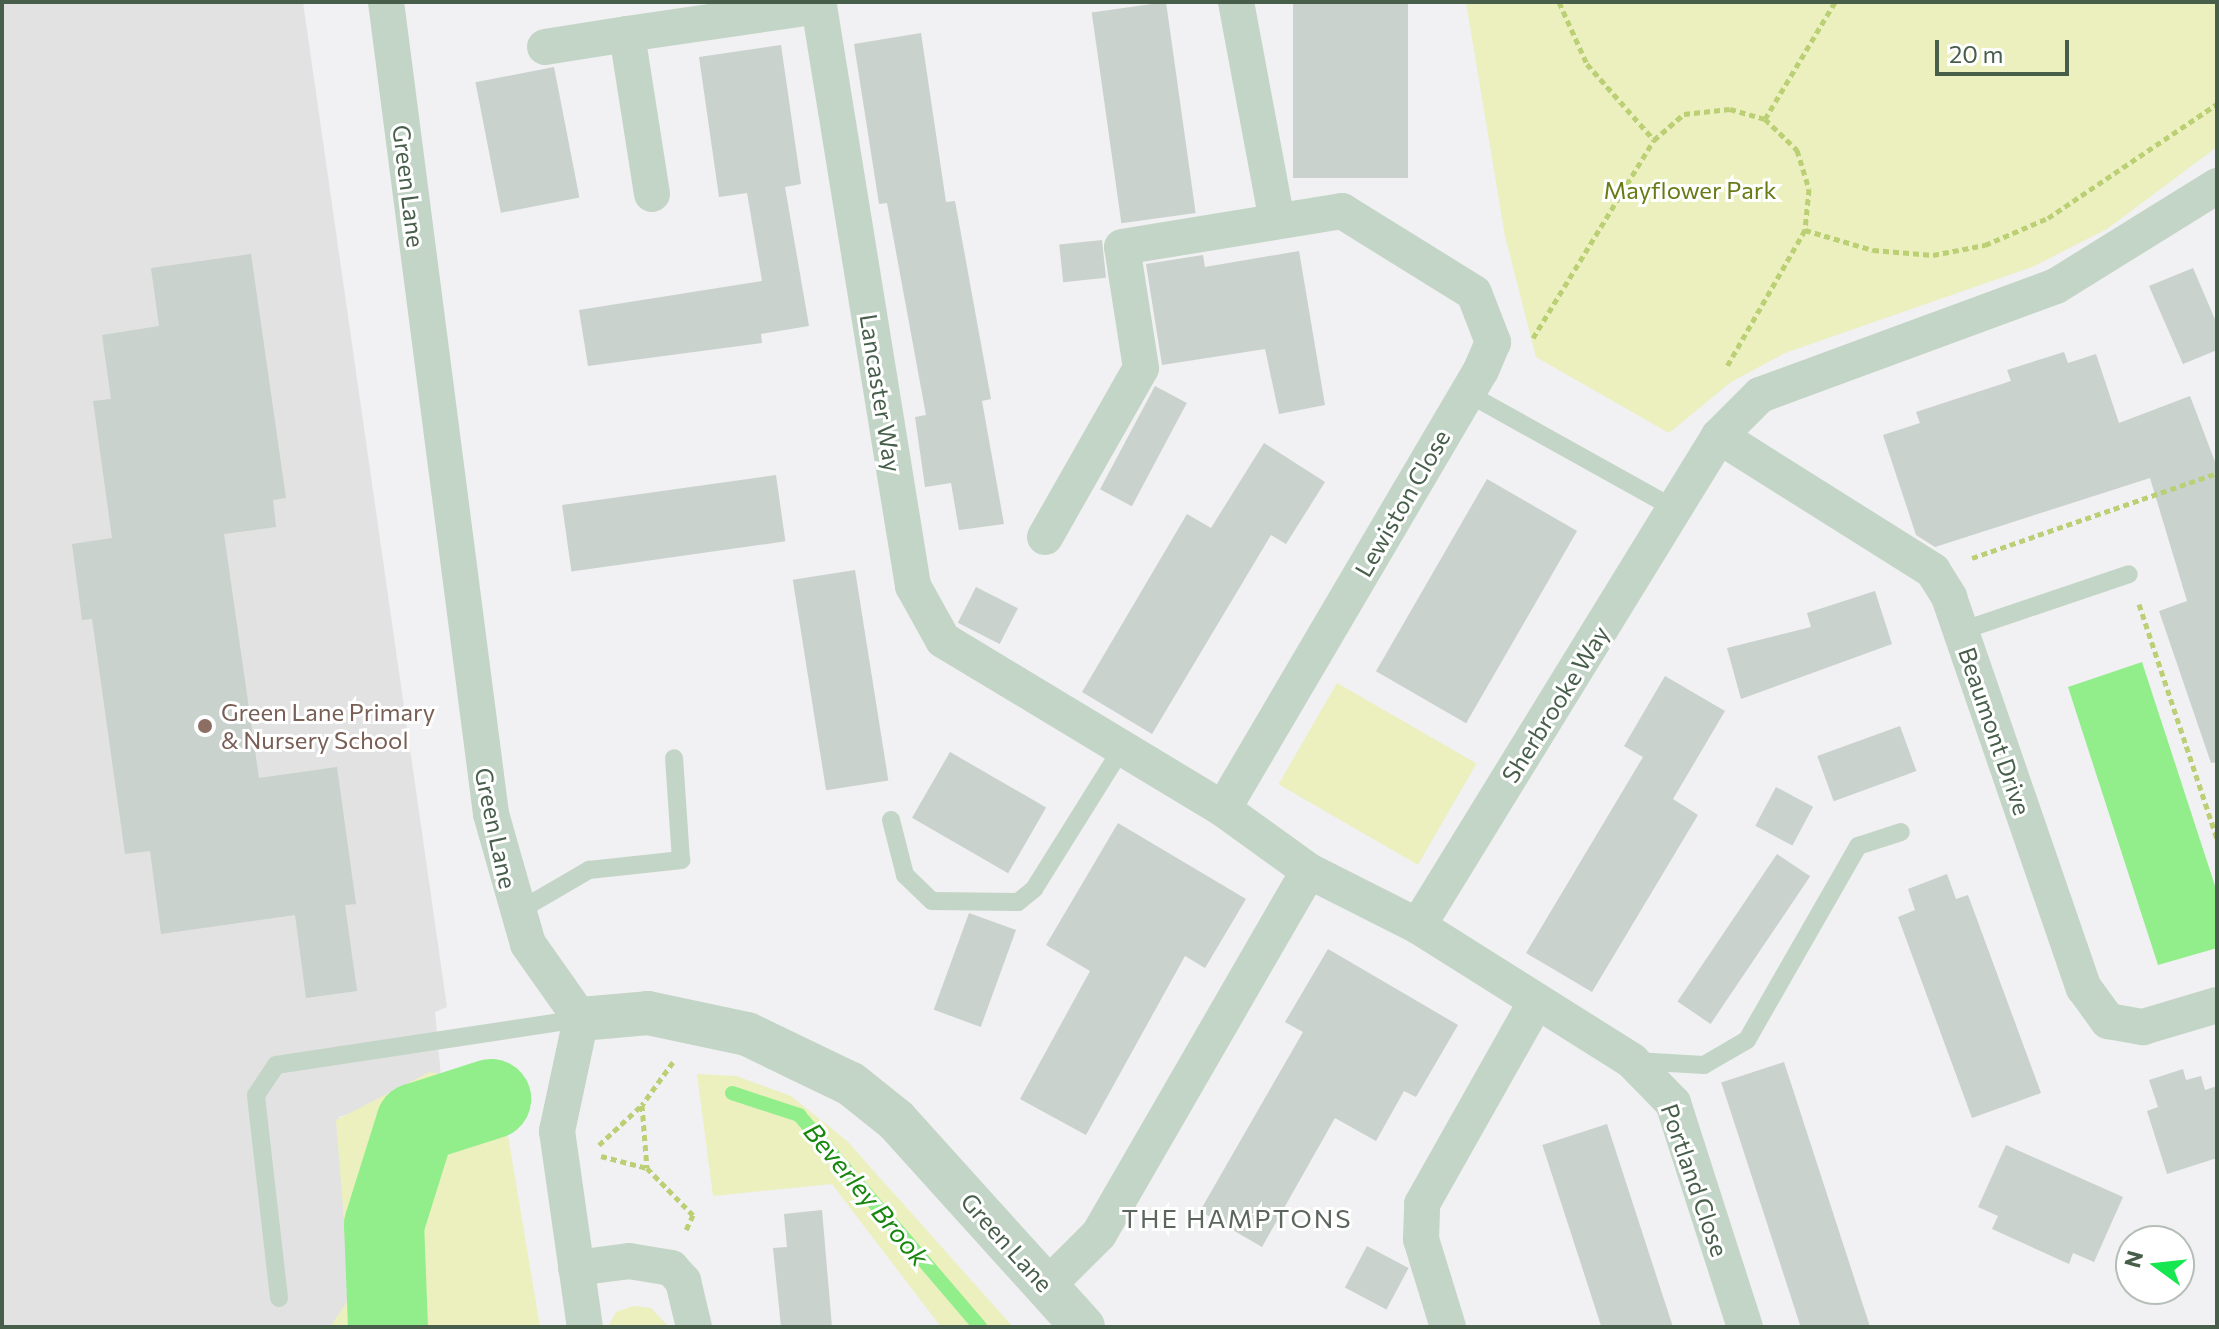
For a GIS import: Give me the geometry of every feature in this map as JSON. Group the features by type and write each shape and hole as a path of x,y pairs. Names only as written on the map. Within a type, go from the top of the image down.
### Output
{"street":[{"name":"Green Lane","path":"386,2 481,758 514,913 581,1019 682,1018 792,1050 851,1084 896,1120 1083,1327"},
{"path":"1236,2 1276,216"},
{"name":"Lancaster Way","path":"545,47 831,4 913,586 943,640 1223,809"},
{"path":"627,34 652,194"},
{"name":"Sherbrooke Way","path":"1418,926 1719,436 1760,395 2056,286 2217,186"},
{"path":"1045,537 1141,368 1122,247 1276,216 1342,211 1474,293 1493,342"},
{"name":"Lewiston Close","path":"1223,809 1467,393 1493,342"},
{"path":"1719,436 1933,571"},
{"name":"Beaumont Drive","path":"1933,571 1961,631 2084,988 2108,1021 2143,1027 2217,1005"},
{"path":"1223,809 1309,871 1418,926"},
{"path":"1047,1286 1099,1234 1309,871"},
{"name":"Portland Close","path":"1418,926 1534,1005 1632,1061 1673,1103 1745,1327"},
{"path":"1448,1327 1421,1239 1422,1204 1534,1005"},
{"path":"581,1019 557,1131 585,1327"},
{"path":"576,1268 629,1261 671,1268 683,1281 694,1327"}],"lane":[{"path":"1467,393 1675,509"},
{"path":"1961,631 2129,574"},
{"path":"891,820 905,875 932,901 1018,902 1034,889 1122,748"},
{"path":"514,913 589,870 681,860 674,758"},
{"path":"1632,1061 1704,1065 1747,1040 1858,846 1901,832"},
{"path":"279,1298 256,1095 276,1065 581,1019"}],"path":[{"path":"1559,2 1587,64 1654,140"},
{"path":"1765,119 1835,2"},
{"path":"1805,230 1873,250 1933,255 1985,245 2048,218 2217,104"},
{"path":"1493,342 1527,347 1654,140 1684,114 1730,109 1765,119 1797,150 1809,189 1805,230 1722,375"},
{"path":"1933,571 2217,473"},
{"path":"2129,574 2217,838"},
{"path":"591,1153 642,1105 672,1065 682,1018"},
{"path":"642,1105 647,1168 693,1215 671,1268"}],"shaded area":[{"name":"Green Lane Primary & Nursery School","path":"2,2 303,2 447,1007 435,1012 442,1087 339,1117 352,1298 342,1327 2,1327"},
{"path":"2142,662 2217,892 2217,948 2158,965 2068,687"}],"green space":[{"name":"Mayflower Park","path":"1466,2 2217,2 2217,147 2107,229 2032,267 1785,353 1731,382 1669,433 1536,357 1505,236"},
{"path":"1337,683 1476,764 1418,865 1278,784"},
{"path":"430,1072 500,1088 540,1327 330,1327 350,1297 336,1120"},
{"path":"697,1074 736,1076 791,1096 847,1141 1013,1327 941,1327 832,1184 713,1196"},
{"path":"633,1306 651,1308 669,1327 608,1327 616,1312"}],"building":[{"path":"1166,2 1196,213 1121,223 1092,12"},
{"path":"1293,2 1408,2 1408,178 1293,178"},
{"path":"921,33 946,202 955,201 991,399 982,401 1004,524 959,530 951,483 925,487 915,417 926,415 887,203 879,204 854,44"},
{"path":"781,45 801,184 785,187 809,326 761,334 762,343 588,366 579,310 762,281 747,193 719,197 699,57"},
{"path":"554,67 579,198 501,213 475,82"},
{"path":"1102,240 1106,278 1063,282 1059,244"},
{"path":"1299,251 1325,405 1279,414 1265,349 1162,365 1146,264 1203,255 1205,267"},
{"path":"251,254 286,498 273,500 276,527 224,534 259,778 337,767 356,904 345,905 357,991 306,998 295,915 161,934 150,851 125,854 92,619 82,620 72,544 112,538 93,401 111,399 102,335 159,326 151,268"},
{"path":"2193,268 2217,324 2217,350 2183,364 2149,286"},
{"path":"2064,352 2068,363 2096,354 2119,423 2190,396 2217,467 2217,762 2211,763 2159,611 2187,601 2150,478 1935,547 1916,535 1883,435 1920,423 1916,412 2011,381 2007,370"},
{"path":"1155,386 1187,403 1132,506 1100,489"},
{"path":"1264,443 1325,482 1286,544 1271,535 1152,734 1082,692 1187,514 1211,528"},
{"path":"776,475 785,541 571,571 562,505"},
{"path":"1487,479 1577,531 1466,723 1376,671"},
{"path":"855,570 888,780 826,790 793,580"},
{"path":"976,587 1018,608 1000,644 958,623"},
{"path":"1875,591 1892,644 1741,699 1727,648 1811,627 1807,613"},
{"path":"1665,676 1725,711 1673,799 1698,815 1592,992 1526,953 1643,757 1624,746"},
{"path":"1900,726 1916,771 1834,801 1817,756"},
{"path":"950,752 1046,807 1008,873 912,818"},
{"path":"1776,787 1813,807 1792,846 1755,826"},
{"path":"1118,823 1246,899 1205,968 1185,956 1086,1135 1020,1099 1090,971 1046,945"},
{"path":"1777,854 1810,876 1711,1024 1677,1002"},
{"path":"1947,874 1956,899 1968,895 2041,1093 1972,1118 1898,917 1915,910 1908,889"},
{"path":"969,913 1016,930 981,1027 934,1010"},
{"path":"1328,949 1458,1025 1416,1097 1404,1091 1376,1141 1335,1118 1262,1247 1200,1211 1303,1032 1285,1022"},
{"path":"1784,1062 1870,1327 1801,1327 1721,1082"},
{"path":"2183,1069 2186,1080 2201,1076 2205,1090 2217,1086 2217,1158 2167,1174 2147,1111 2158,1107 2149,1080"},
{"path":"1607,1124 1673,1327 1601,1327 1542,1145"},
{"path":"2006,1145 2123,1197 2094,1262 2073,1253 2069,1264 1992,1229 1998,1216 1978,1207"},
{"path":"822,1210 832,1327 781,1327 773,1248 787,1247 784,1214"},
{"path":"1367,1246 1408,1268 1386,1310 1345,1287"}],"waterway":[{"name":"Beverley Brook","path":"732,1093 799,1115 980,1327"},
{"name":"Beverley Brook","path":"388,1327 384,1225 416,1123 491,1099"}],"place":[{"name":"Green Lane Primary & Nursery School","path":"205,726"}],"district":[{"name":"THE HAMPTONS","path":"1237,1218"}]}
